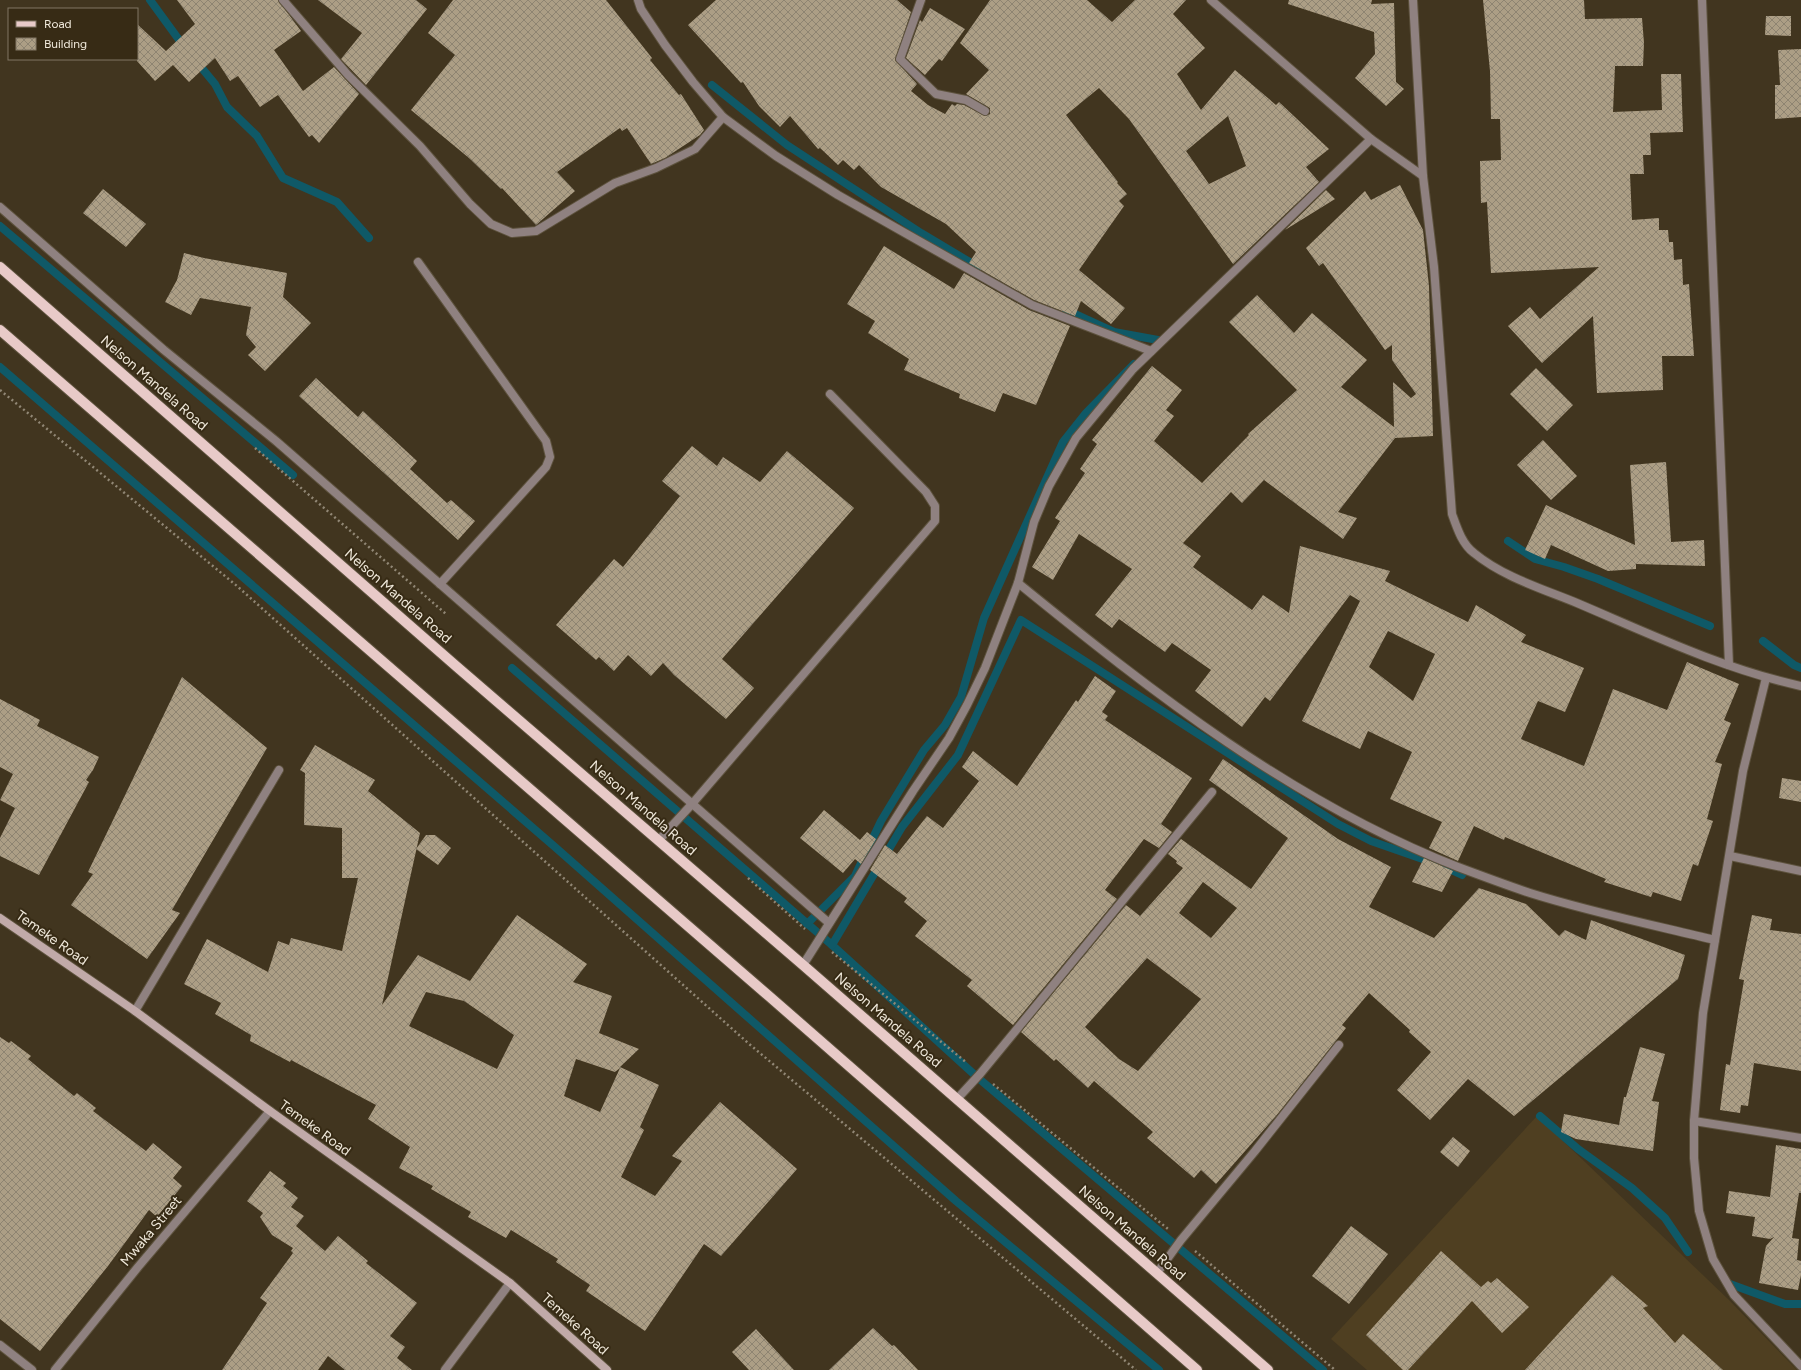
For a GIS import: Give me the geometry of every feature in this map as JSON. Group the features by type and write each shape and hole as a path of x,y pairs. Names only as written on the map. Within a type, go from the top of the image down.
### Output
{"main road":[{"name":"Nelson Mandela Road","path":"0,267 1268,1370"},
{"path":"0,330 770,997 1197,1370"}],"street":[{"path":"283,0 339,65 420,146 470,204 491,224 512,233 536,231 615,183 656,168 695,148 723,117"},
{"path":"638,0 641,9 665,45 693,82 723,117 776,156 838,195 1032,305 1151,351"},
{"path":"921,0 900,60 936,94 966,100 985,111"},
{"path":"1210,0 1371,139 1423,176"},
{"path":"1413,0 1423,176 1434,267 1452,514 1460,535 1473,553 1502,572 1666,641 1766,678 1801,686"},
{"path":"1702,0 1729,665"},
{"path":"803,964 913,791 949,738 985,668 1018,583 1034,522 1049,486 1076,438 1114,390 1151,351 1371,139"},
{"path":"0,207 164,350 276,441 829,923"},
{"path":"418,262 546,441 550,457 546,467 440,584"},
{"path":"659,840 692,804 935,521 935,506 926,492 830,394"},
{"path":"1018,583 1107,656 1194,719 1287,781 1380,832 1456,866 1530,893 1715,940"},
{"path":"1766,678 1743,771 1703,1013 1694,1121 1694,1158 1700,1211 1713,1259 1734,1295 1801,1366"},
{"path":"135,1011 279,770"},
{"path":"957,1099 980,1074 1212,792"},
{"path":"1730,856 1801,871"},
{"name":"Temeke Road","path":"0,918 135,1011 270,1111 510,1284 607,1370"},
{"path":"1157,1273 1181,1240 1255,1151 1339,1045"},
{"name":"Mwaka Street","path":"55,1370 138,1267 270,1111"},
{"path":"1694,1121 1801,1138"},
{"path":"445,1370 510,1284"},
{"path":"0,1345 32,1370"}],"path":[{"path":"0,390 237,586 748,1043 1136,1370"}],"shaded area":[{"path":"1537,1116 1729,1300 1797,1370 1367,1370 1331,1339"}],"building":[{"path":"177,0 278,0 301,31 274,50 303,91 334,67 359,94 319,143 312,135 309,137 278,95 260,107 238,76 230,81 215,58 189,82 173,65 155,81 137,61 138,25 166,51 195,24"},
{"path":"318,0 416,0 427,9 366,85 341,59 362,33"},
{"path":"453,0 606,0 652,58 650,60 679,95 681,94 704,130 700,135 665,158 651,164 627,128 622,131 620,128 557,172 575,191 536,225 502,188 501,189 469,158 411,110 455,55 428,33"},
{"path":"716,0 897,0 911,12 895,60 917,84 911,91 928,105 945,114 952,104 955,106 957,104 964,105 985,116 990,114 990,108 966,94 989,70 960,43 990,0 1087,0 1112,22 1135,0 1186,0 1173,14 1205,48 1177,74 1201,110 1235,70 1276,105 1279,102 1329,149 1306,167 1319,182 1233,264 1129,119 1099,88 1066,115 1127,194 1119,201 1124,206 1079,270 1125,308 1111,324 1081,301 1075,316 1034,300 969,263 976,252 946,224 881,187 859,165 854,170 843,160 838,165 820,148 818,149 790,116 780,127 759,106 743,82 741,83 688,25","holes":["1228,116 1246,166 1209,184 1186,151"]},
{"path":"1289,0 1372,0 1371,4 1394,3 1396,82 1404,89 1386,106 1355,78 1375,54 1374,32 1288,4"},
{"path":"1483,0 1584,0 1585,19 1642,18 1644,43 1643,66 1615,66 1613,112 1662,110 1661,74 1681,74 1683,132 1650,133 1651,155 1643,155 1644,174 1630,174 1632,220 1659,218 1659,230 1668,230 1669,242 1673,242 1674,260 1682,259 1683,285 1689,284 1694,356 1662,356 1663,390 1597,393 1593,316 1542,363 1508,326 1530,307 1540,319 1599,267 1491,273 1487,202 1481,203 1480,161 1501,160 1500,119 1491,119 1490,71"},
{"path":"930,8 965,29 942,61 939,59 925,75 906,58 920,20 922,22"},
{"path":"1766,16 1791,16 1791,36 1765,35"},
{"path":"1801,49 1801,117 1775,119 1775,85 1780,85 1778,50"},
{"path":"1400,185 1423,230 1429,286 1433,436 1395,438 1338,512 1357,518 1343,539 1264,480 1242,503 1231,492 1183,543 1201,556 1193,567 1252,610 1263,595 1289,613 1300,546 1390,571 1385,581 1468,622 1476,605 1526,635 1521,642 1584,668 1565,712 1538,701 1521,739 1584,766 1613,689 1667,710 1687,662 1739,684 1724,720 1731,723 1715,762 1722,764 1707,819 1713,821 1698,866 1693,864 1681,901 1653,892 1651,897 1604,882 1606,879 1505,837 1504,840 1474,826 1458,861 1429,848 1442,822 1390,799 1412,752 1368,731 1360,749 1302,721 1360,601 1350,595 1270,701 1265,697 1242,727 1195,691 1211,670 1172,643 1165,652 1119,619 1112,628 1095,615 1132,569 1079,534 1053,580 1032,567 1060,521 1055,518 1085,473 1080,469 1097,444 1092,440 1152,366 1182,390 1166,410 1174,416 1154,441 1202,483 1249,435 1248,434 1297,390 1229,322 1257,295 1294,333 1312,313 1367,360 1341,387 1394,427 1393,382 1411,398 1416,394 1392,360 1392,345 1385,350 1323,263 1319,266 1306,248 1365,191 1371,200","holes":["1388,631 1435,654 1413,701 1369,667"]},
{"path":"103,189 146,224 126,247 83,213"},
{"path":"1326,190 1335,199 1285,230"},
{"path":"884,246 954,289 964,273 1029,310 1070,326 1036,405 1003,393 995,412 959,398 960,394 904,370 909,359 868,333 875,321 847,304"},
{"path":"184,253 287,273 283,297 311,323 265,371 248,355 256,347 246,335 251,307 200,298 191,315 165,302 177,280"},
{"path":"1536,368 1573,405 1547,431 1510,394"},
{"path":"316,378 358,417 363,411 417,461 410,469 447,503 451,500 475,521 458,540 299,396"},
{"path":"1543,440 1577,476 1551,500 1517,465"},
{"path":"692,446 717,466 723,457 760,482 787,451 854,508 722,659 754,688 726,719 674,675 663,663 651,676 628,655 614,671 599,657 596,660 556,625 614,559 623,567 680,496 662,481"},
{"path":"1666,462 1671,542 1704,540 1705,566 1636,564 1636,569 1608,571 1551,545 1545,559 1525,550 1546,505 1635,545 1630,465"},
{"path":"1095,676 1116,691 1102,712 1108,716 1105,720 1192,778 1161,824 1172,832 1159,848 1144,839 1105,890 1117,899 1013,1025 967,986 972,980 915,936 927,921 904,902 907,898 870,870 885,845 897,854 927,816 943,828 979,781 962,767 973,751 1017,786 1076,700 1078,702"},
{"path":"182,677 267,748 172,910 180,913 147,959 71,905 93,874 88,872"},
{"path":"0,699 40,720 37,726 99,757 86,780 89,782 39,875 0,856 0,838 15,808 0,800 13,774 0,767"},
{"path":"315,745 375,780 368,791 420,833 382,1005 418,955 470,981 517,915 587,964 573,982 612,996 599,1033 639,1049 620,1067 659,1085 640,1127 644,1130 621,1177 655,1196 682,1161 672,1156 720,1102 797,1169 721,1256 704,1244 645,1331 586,1291 590,1285 556,1262 558,1259 511,1230 506,1238 468,1217 471,1212 431,1189 433,1186 399,1168 410,1147 368,1119 376,1105 291,1060 290,1062 250,1041 251,1035 215,1014 221,1003 184,984 207,939 268,972 278,941 289,945 291,938 342,951 358,878 342,878 342,828 304,825 305,773 300,770","holes":["426,992 464,1001 514,1035 497,1069 409,1026","576,1059 615,1072 620,1068 600,1112 564,1096"]},
{"path":"1223,759 1338,839 1391,867 1369,907 1434,938 1479,888 1526,904 1559,936 1565,930 1586,940 1591,920 1685,955 1678,979 1514,1116 1468,1079 1430,1120 1397,1090 1431,1052 1409,1032 1410,1030 1369,993 1342,1025 1346,1028 1276,1116 1216,1184 1201,1170 1194,1178 1147,1138 1153,1132 1094,1081 1088,1088 1056,1059 1054,1061 1021,1032 1126,905 1140,916 1183,868 1168,854 1181,839 1251,889 1288,838 1209,780","holes":["1203,882 1237,908 1211,938 1179,913","1147,958 1201,999 1138,1071 1119,1059 1085,1027"]},
{"path":"1782,778 1801,781 1801,802 1779,798"},
{"path":"824,810 860,840 867,832 876,839 861,864 855,859 843,873 800,838"},
{"path":"426,835 435,835 451,848 438,865 416,849"},
{"path":"1424,858 1453,871 1442,892 1412,882"},
{"path":"1752,915 1772,919 1770,930 1801,934 1801,1071 1754,1063 1748,1106 1741,1105 1740,1113 1720,1110 1726,1064 1730,1065 1744,980 1739,979"},
{"path":"0,1037 9,1043 11,1041 31,1056 28,1059 40,1069 74,1096 77,1093 96,1108 93,1111 146,1151 153,1143 182,1167 173,1178 182,1186 157,1217 149,1210 108,1266 40,1351 0,1319"},
{"path":"1640,1047 1665,1054 1652,1101 1659,1102 1653,1151 1576,1139 1561,1132 1564,1114 1619,1125 1624,1097 1626,1097"},
{"path":"1453,1137 1470,1151 1458,1167 1440,1152"},
{"path":"1776,1145 1801,1149 1801,1193 1799,1193 1792,1238 1799,1239 1797,1260 1801,1261 1801,1275 1798,1290 1759,1283 1766,1246 1774,1237 1770,1239 1752,1236 1755,1217 1726,1213 1729,1191 1770,1197"},
{"path":"270,1171 286,1183 283,1186 298,1198 291,1207 304,1216 296,1226 325,1251 338,1236 368,1261 366,1263 417,1303 390,1336 405,1347 397,1358 412,1370 345,1370 328,1356 318,1370 222,1370 267,1303 260,1298 293,1253 291,1251 293,1248 272,1235 260,1217 263,1213 247,1201"},
{"path":"1351,1226 1388,1254 1349,1304 1312,1276"},
{"path":"1441,1251 1481,1287 1488,1281 1491,1283 1497,1278 1529,1307 1502,1333 1472,1301 1408,1370 1403,1370 1366,1335"},
{"path":"1612,1275 1648,1306 1643,1308 1675,1343 1683,1334 1723,1370 1525,1370"},
{"path":"873,1328 892,1346 894,1345 918,1370 829,1370"},
{"path":"756,1329 794,1370 749,1370 732,1352"}],"waterway":[{"path":"150,0 185,48"},
{"path":"196,61 215,84 227,107 257,136 283,178 337,202 369,238"},
{"path":"712,85 787,145 921,233 978,267"},
{"path":"0,226 293,475"},
{"path":"1066,310 1114,332 1158,340"},
{"path":"807,924 855,876 881,821 924,750 945,725 961,697 984,618 1063,442 1086,413 1134,364"},
{"path":"0,367 555,847 956,1201 1159,1370"},
{"path":"1508,541 1535,559 1598,579 1710,626"},
{"path":"832,945 902,827 958,755 1021,620 1338,824 1371,841 1434,863"},
{"path":"1763,641 1794,665 1801,668"},
{"path":"512,668 832,945 977,1077 1323,1370"},
{"path":"1445,867 1462,875"},
{"path":"1540,1116 1578,1149 1632,1188 1665,1218 1688,1252"},
{"path":"1730,1284 1785,1304 1801,1304"}]}
